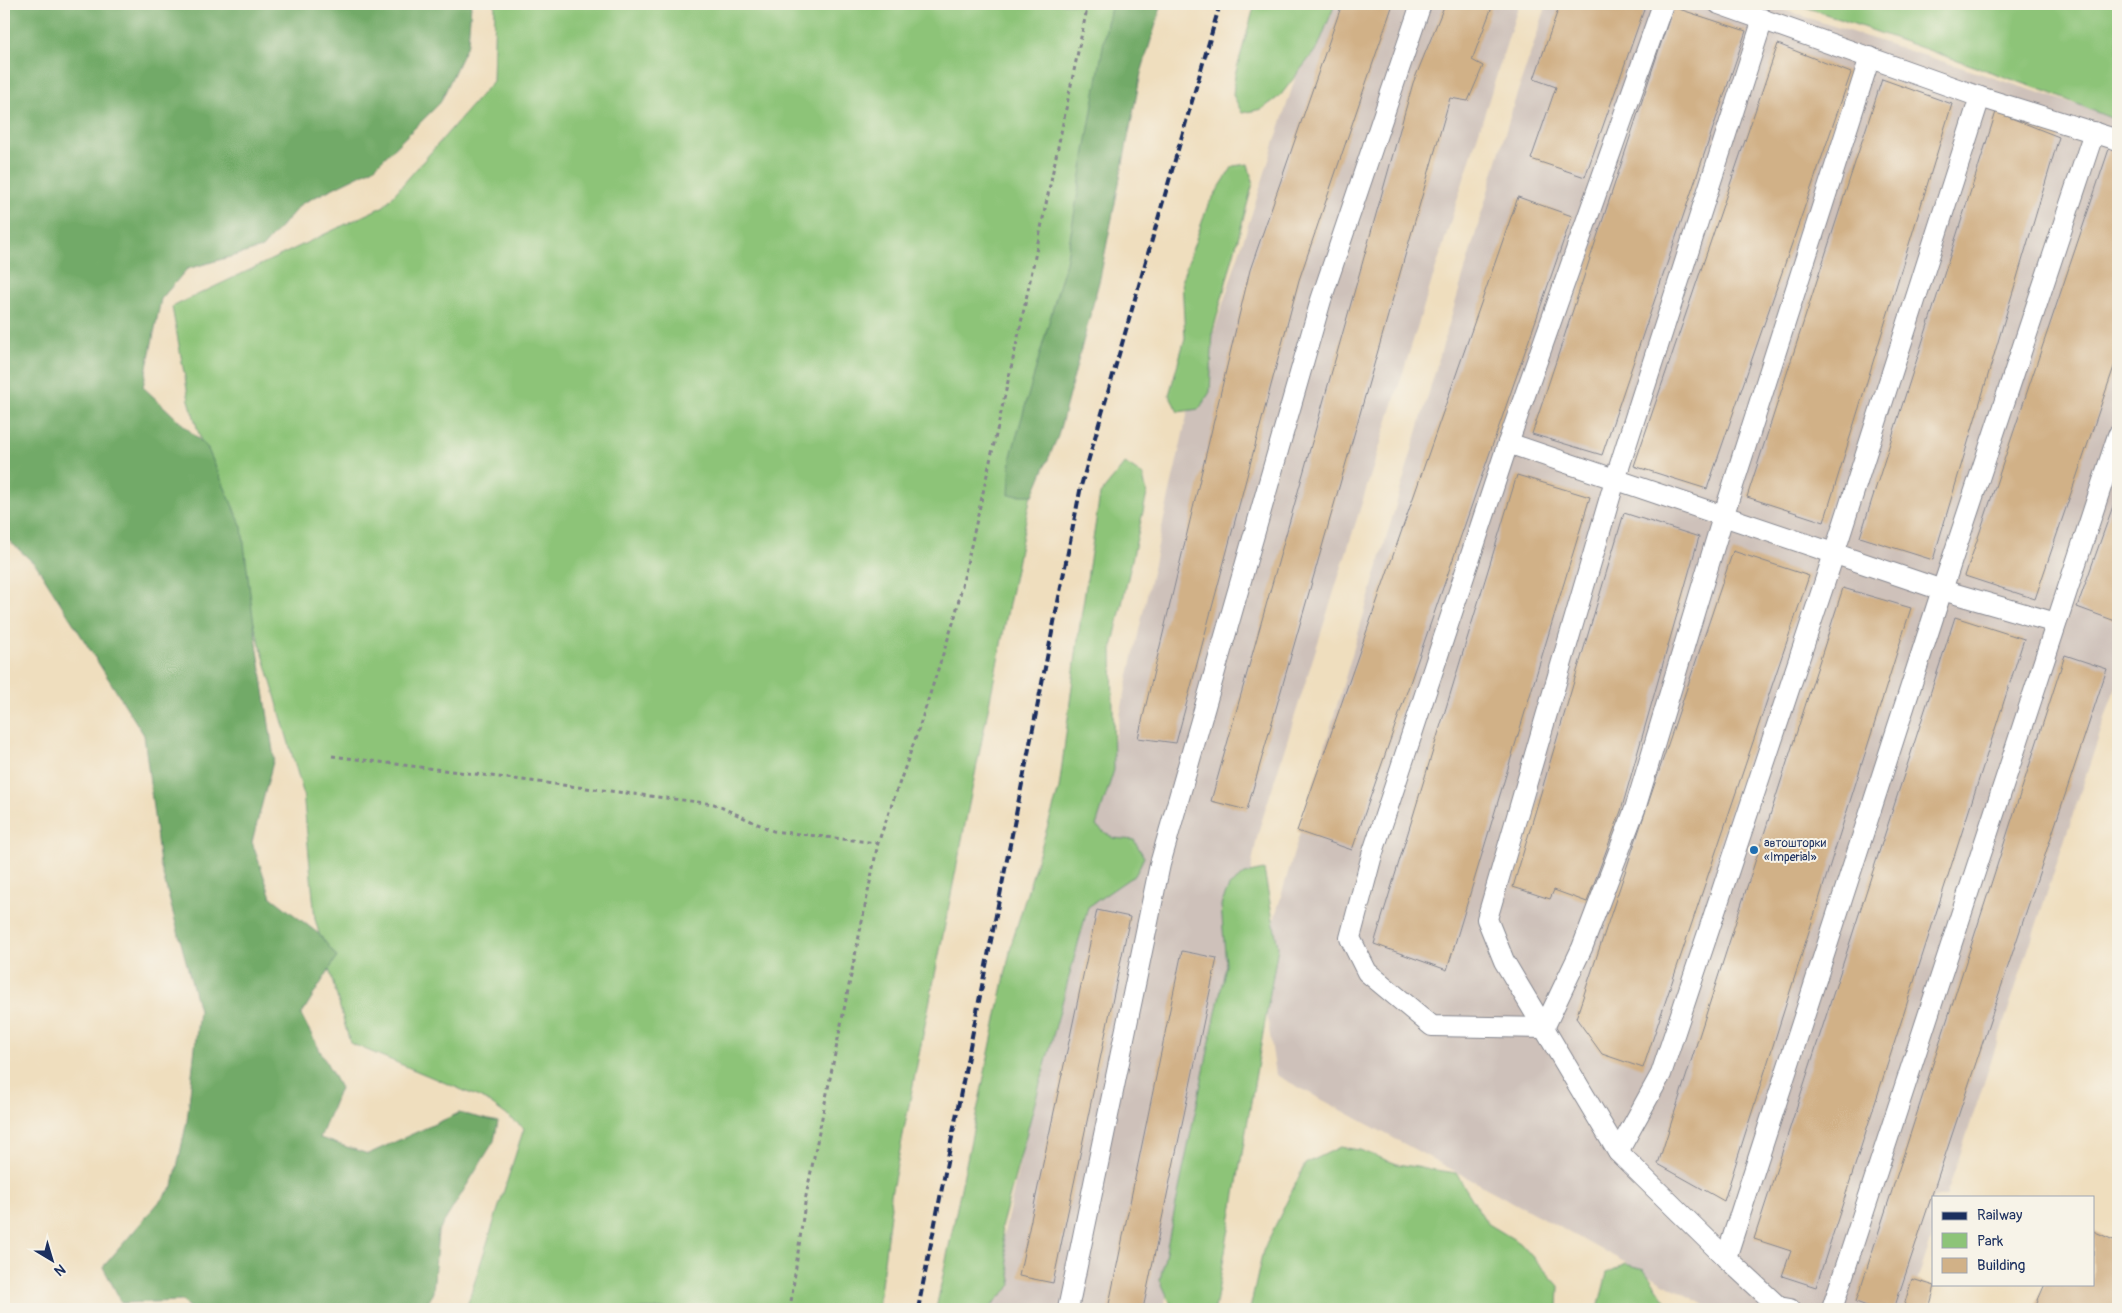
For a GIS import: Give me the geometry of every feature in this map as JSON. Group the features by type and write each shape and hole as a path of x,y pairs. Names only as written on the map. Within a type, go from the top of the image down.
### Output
{"lane":[{"path":"1068,1309 1160,864 1322,300 1421,4"},
{"path":"1544,1028 1432,1026 1367,972 1350,938 1372,854 1508,443 1664,4"},
{"path":"1719,4 1980,97 2118,140"},
{"path":"1763,19 1615,480 1487,919 1504,961 1618,1152 1779,1307 1790,1309"},
{"path":"1544,1028 1582,948 1635,808 1722,517 1870,57"},
{"path":"1618,1152 1661,1074 1834,554 1980,97"},
{"path":"1726,1258 1942,590 2094,132"},
{"path":"1832,1309 2118,435"},
{"path":"1508,443 1942,590 2056,623"}],"path":[{"path":"790,1309 806,1196 878,843 918,731 955,617 1018,337 1088,4"},
{"path":"332,756 714,804 773,830 878,843"}],"shaded area":[{"path":"1319,4 1519,4 1258,833 1165,1303 1173,1309 987,1309 1187,416"},
{"path":"1547,4 1765,4 2118,118 2118,679 1946,1196 1932,1196 1932,1237 1908,1309 1712,1309 1276,1075 1260,968 1514,103"}],"green space":[{"path":"4,4 471,4 468,43 440,103 374,168 301,204 262,248 187,269 161,299 143,387 207,447 242,527 274,758 252,842 271,897 319,934 337,957 301,1015 340,1088 320,1138 368,1154 459,1113 498,1122 494,1141 438,1232 433,1292 425,1309 191,1309 182,1301 122,1303 103,1267 173,1186 187,1121 199,1010 160,864 144,735 37,566 4,536"},
{"path":"495,4 1116,4 1067,314 890,1200 891,1206 878,1309 466,1309 524,1128 486,1100 350,1043 315,919 303,792 189,400 172,307 384,206 493,81"},
{"path":"1112,4 1162,4 1141,73 1100,278 1058,436 1033,495 1009,495 1011,456 1066,262 1107,23"},
{"path":"1255,4 1335,4 1318,47 1280,96 1262,109 1242,113 1233,95 1235,75"},
{"path":"1797,4 2118,4 2118,121 2048,92"},
{"path":"1248,164 1253,183 1213,331 1210,392 1199,409 1178,412 1169,395 1185,338 1182,279 1208,205 1233,166"},
{"path":"1125,463 1143,475 1147,494 1112,648 1114,770 1096,826 1113,838 1134,840 1144,857 1136,874 1088,907 1001,1228 1012,1285 988,1309 936,1309 1012,942 1059,789 1079,631 1100,494"},
{"path":"1264,870 1278,947 1215,1309 1173,1309 1160,1280 1226,965 1221,905 1229,886 1245,874"},
{"path":"1340,1147 1360,1150 1397,1164 1456,1173 1487,1223 1520,1243 1559,1286 1558,1309 1250,1309 1263,1251 1305,1164"},
{"path":"1625,1264 1644,1269 1672,1309 1598,1309 1607,1273"}],"building":[{"path":"1342,4 1393,4 1299,280 1176,743 1138,738 1250,270"},
{"path":"1445,4 1493,4 1472,60 1483,66 1468,101 1450,98 1247,810 1211,801 1413,83"},
{"path":"1560,4 1646,4 1585,177 1531,159 1556,87 1534,79"},
{"path":"1673,7 1746,31 1602,455 1532,434"},
{"path":"1778,44 1851,73 1707,489 1634,466"},
{"path":"1882,79 1952,104 1824,522 1747,497"},
{"path":"1996,112 2059,137 1933,560 1860,537"},
{"path":"2109,149 2118,152 2118,355 2035,599 1965,576"},
{"path":"1518,197 1572,216 1352,850 1297,831"},
{"path":"1517,475 1590,497 1447,970 1374,944"},
{"path":"2118,492 2118,622 2077,607"},
{"path":"1624,513 1699,537 1621,811 1587,902 1554,890 1550,899 1513,887"},
{"path":"1733,551 1809,576 1643,1068 1602,1054 1576,1018"},
{"path":"1843,588 1911,608 1724,1201 1658,1164"},
{"path":"1955,617 2024,639 1816,1287 1782,1276 1791,1251 1754,1239"},
{"path":"2065,655 2107,669 1894,1309 1875,1309 1856,1302"},
{"path":"1097,910 1130,917 1053,1283 1019,1276"},
{"path":"1182,951 1217,958 1143,1309 1108,1309"},
{"path":"2094,1231 2118,1242 2118,1309 2034,1309 2044,1286 2094,1286"},
{"path":"1912,1279 1935,1286 1929,1309 1903,1309"}],"railway":[{"path":"918,1309 1081,486 1220,4"}],"place":[{"name":"автошторки «Imperial»","path":"1754,850"}]}
